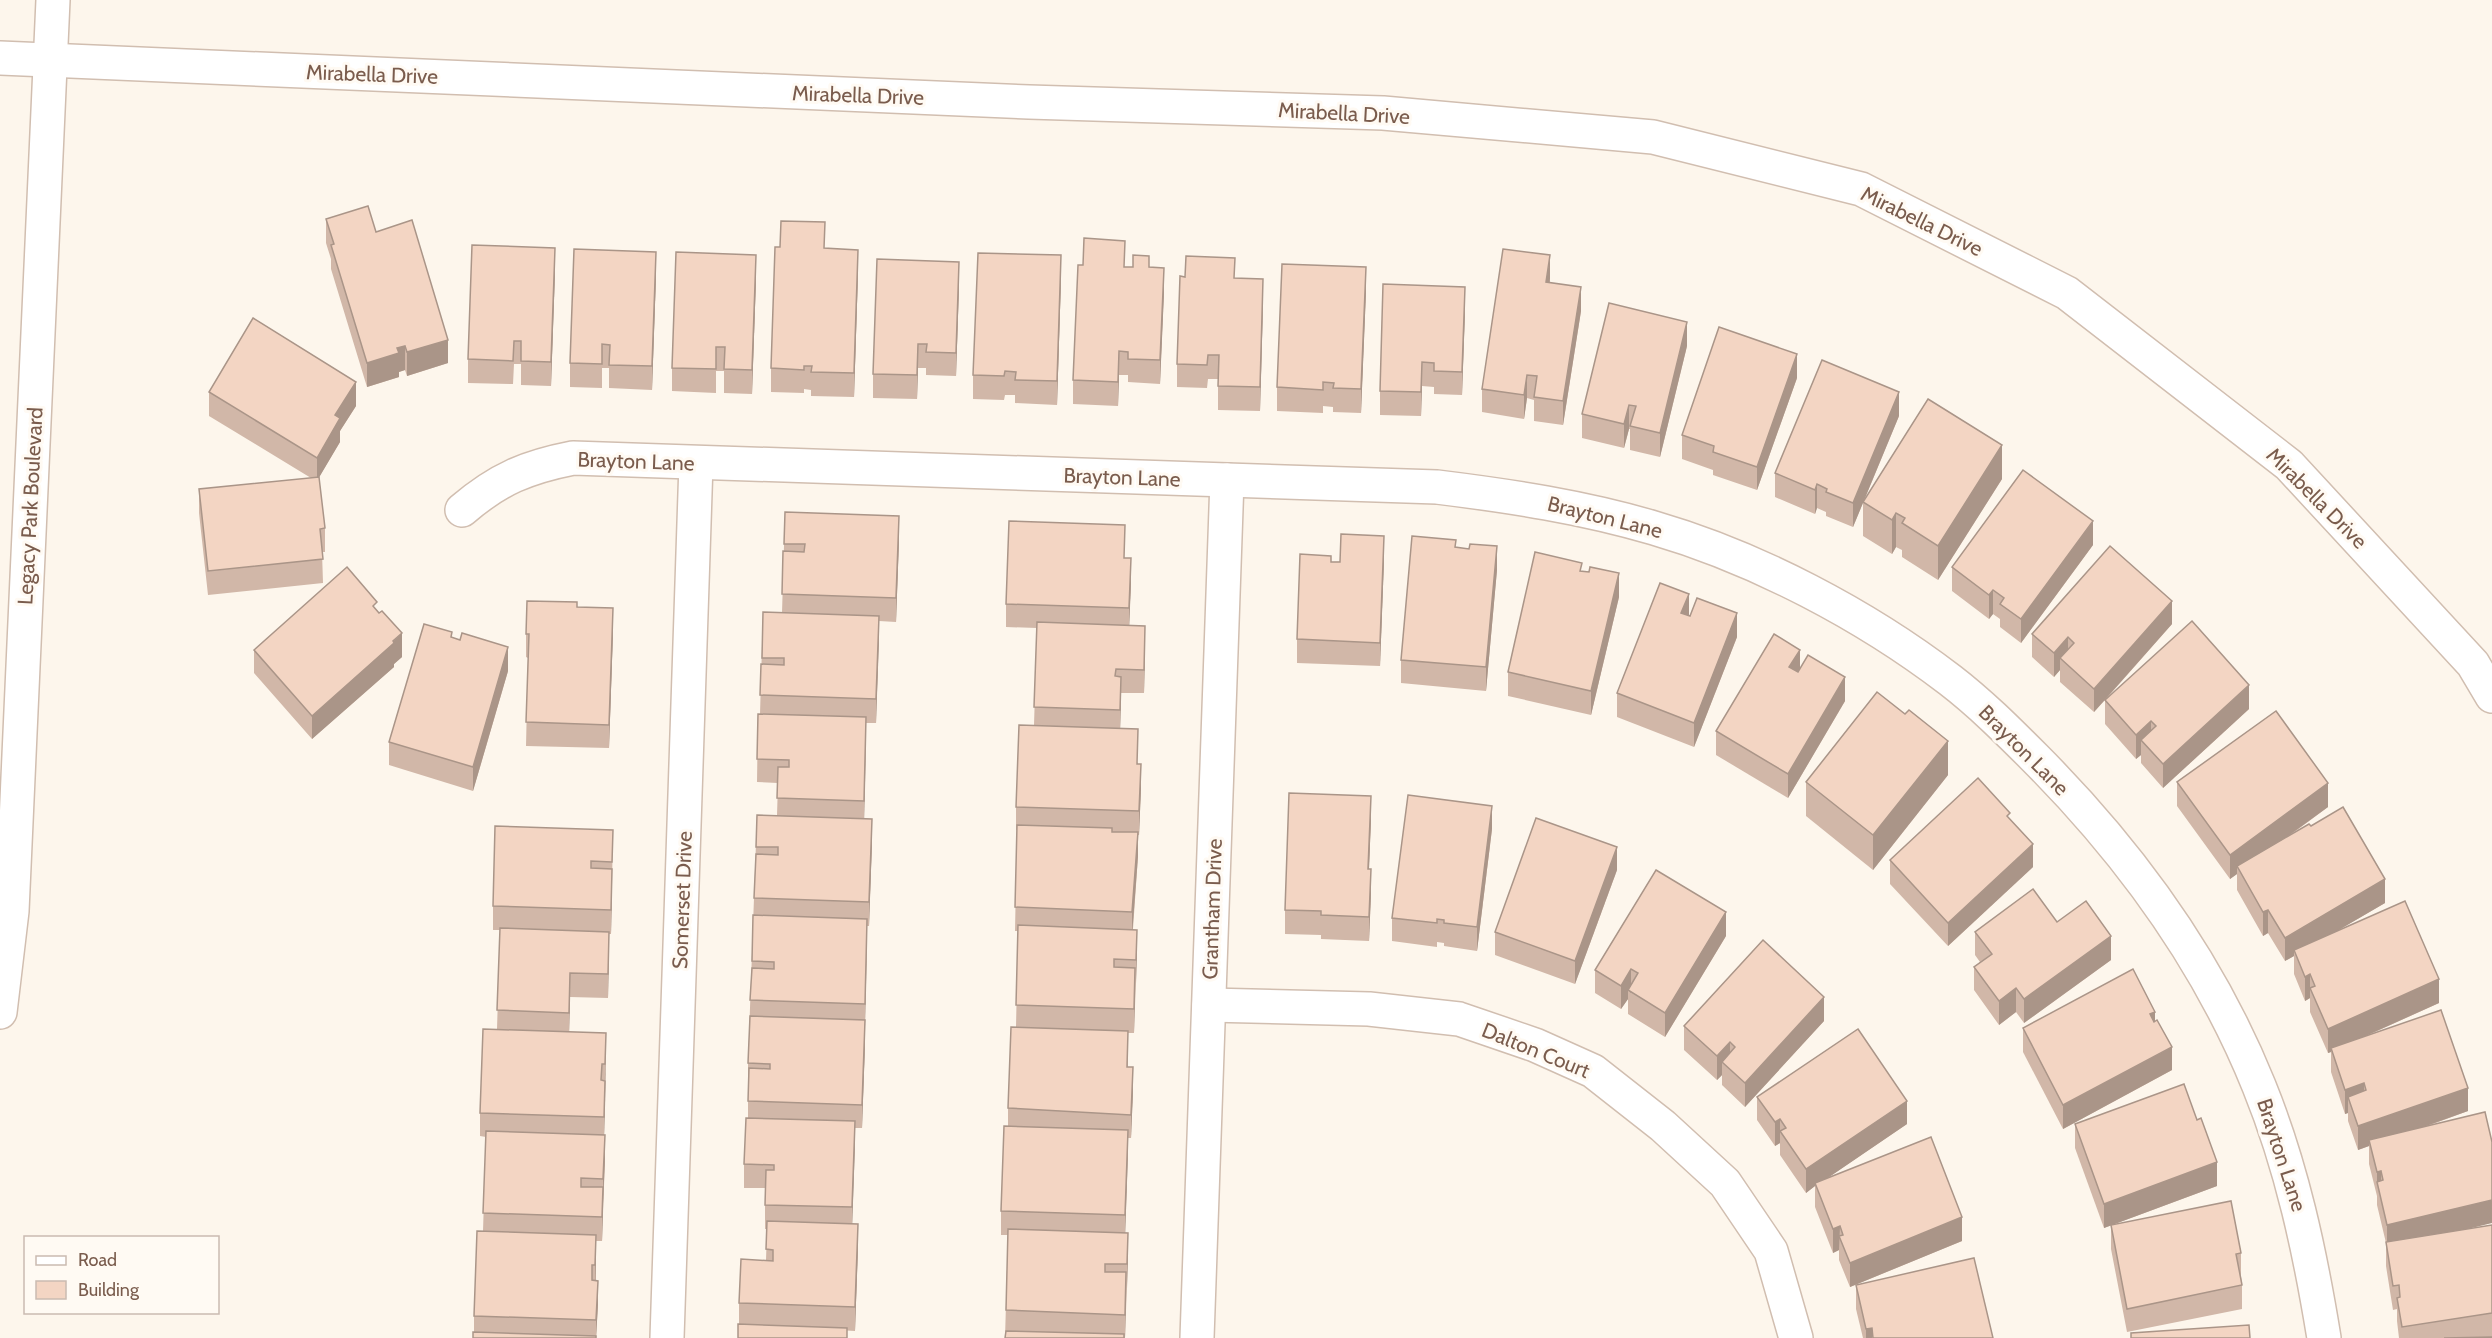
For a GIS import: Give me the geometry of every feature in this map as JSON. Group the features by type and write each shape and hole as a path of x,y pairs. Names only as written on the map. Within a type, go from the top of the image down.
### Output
{"street":[{"name":"Legacy Park Boulevard","path":"0,1012 12,911 53,0"},
{"name":"Mirabella Drive","path":"0,58 1018,101 1383,113 1653,137 1861,189 2067,293 2289,465 2473,664 2492,696"},
{"name":"Brayton Lane","path":"462,510 485,490 510,476 539,464 573,458 1437,487 1521,498 1586,510 1655,528 1717,550 1836,606 1893,641 1950,681 2004,727 2052,775 2140,876 2204,976 2233,1029 2259,1085 2301,1212 2324,1338"},
{"name":"Somerset Drive","path":"667,1338 696,463"},
{"name":"Grantham Drive","path":"1197,1338 1227,480"},
{"name":"Dalton Court","path":"1209,1005 1369,1009 1460,1019 1535,1045 1593,1071 1663,1126 1725,1183 1771,1251 1796,1338"}],"building":[{"path":"368,206 376,232 412,220 448,340 407,352 405,346 397,348 399,353 367,363 331,245 334,244 326,219"},
{"path":"781,221 825,222 824,248 858,250 854,373 811,372 812,366 804,366 804,370 771,368 775,247 780,247"},
{"path":"1084,238 1125,241 1124,267 1133,267 1133,255 1149,256 1149,267 1164,268 1160,360 1128,359 1128,352 1119,351 1118,382 1073,380 1078,265 1083,265"},
{"path":"472,245 555,248 551,362 521,361 521,341 514,341 513,361 468,359"},
{"path":"574,249 656,252 652,366 609,365 610,345 602,344 602,364 570,363"},
{"path":"1503,249 1550,255 1546,282 1581,287 1563,401 1534,397 1537,376 1527,375 1524,395 1482,389"},
{"path":"676,252 756,255 752,370 724,369 725,347 716,347 716,369 672,368"},
{"path":"978,253 1061,255 1057,381 1015,380 1016,372 1005,371 1004,376 973,375"},
{"path":"1186,256 1235,258 1234,278 1263,279 1260,387 1218,386 1219,355 1208,355 1207,365 1177,364 1180,276 1185,277"},
{"path":"877,259 959,262 956,353 926,352 927,344 918,344 917,375 873,374"},
{"path":"1282,264 1366,267 1361,389 1333,388 1334,383 1323,382 1323,390 1277,387"},
{"path":"1383,284 1465,287 1462,372 1434,371 1434,363 1422,362 1421,392 1380,391"},
{"path":"1609,303 1687,322 1660,433 1630,426 1636,406 1629,405 1624,424 1582,414"},
{"path":"253,318 356,382 335,415 340,418 317,458 209,392"},
{"path":"1719,327 1797,354 1757,467 1713,452 1714,446 1682,435"},
{"path":"1822,360 1899,392 1853,503 1826,492 1827,489 1817,484 1815,490 1775,473"},
{"path":"1928,399 2002,445 1938,546 1902,523 1905,518 1896,513 1892,520 1863,502"},
{"path":"2023,470 2093,521 2021,619 2000,604 2004,598 1993,590 1989,595 1952,567"},
{"path":"319,477 325,528 320,529 323,559 208,571 199,489"},
{"path":"785,512 899,516 896,598 782,594 783,551 804,552 805,544 784,544"},
{"path":"1009,521 1125,525 1124,558 1131,558 1129,608 1006,604"},
{"path":"1341,534 1384,536 1380,643 1297,639 1300,554 1331,556 1331,562 1340,562"},
{"path":"1412,536 1456,540 1455,547 1469,549 1470,544 1497,546 1486,667 1401,660"},
{"path":"2110,546 2172,601 2094,689 2060,658 2074,643 2068,637 2054,653 2032,634"},
{"path":"1535,552 1582,563 1580,571 1589,572 1590,567 1619,573 1591,691 1508,672"},
{"path":"347,567 377,602 373,606 379,613 382,611 402,633 393,641 394,643 312,716 254,650"},
{"path":"1660,583 1689,594 1681,613 1690,616 1697,598 1737,613 1694,723 1617,693"},
{"path":"527,601 577,602 577,607 613,608 609,725 526,722 529,634 526,634"},
{"path":"763,612 879,616 876,699 760,695 761,664 784,665 784,658 762,658"},
{"path":"2192,621 2249,685 2163,764 2141,740 2156,726 2151,721 2136,735 2105,700"},
{"path":"1037,622 1145,626 1144,670 1116,669 1115,676 1121,677 1120,710 1034,707"},
{"path":"424,624 452,632 451,637 460,640 462,633 508,647 473,767 389,742"},
{"path":"1774,634 1800,650 1789,667 1798,672 1808,655 1845,677 1788,774 1716,731"},
{"path":"1877,692 1905,714 1909,710 1948,741 1873,835 1806,782"},
{"path":"2276,711 2328,783 2230,855 2177,782"},
{"path":"758,714 866,717 864,801 777,798 778,767 789,767 789,760 757,759"},
{"path":"1019,725 1138,729 1137,764 1141,764 1139,811 1016,807"},
{"path":"1978,778 2010,813 2007,816 2033,844 1948,923 1890,860"},
{"path":"1289,793 1371,796 1369,917 1321,915 1321,911 1285,910"},
{"path":"1408,795 1492,806 1477,927 1444,923 1444,920 1437,919 1437,923 1392,918"},
{"path":"2343,807 2385,879 2285,938 2268,910 2263,912 2237,866"},
{"path":"757,815 872,819 869,902 754,898 756,854 778,855 778,847 756,847"},
{"path":"1536,818 1617,847 1575,961 1495,932"},
{"path":"1017,825 1112,828 1112,832 1138,832 1132,912 1015,907"},
{"path":"495,826 613,830 612,862 591,861 591,868 612,869 611,910 493,906"},
{"path":"1656,870 1726,912 1665,1013 1628,990 1638,973 1631,969 1621,986 1595,970"},
{"path":"2033,889 2057,922 2086,901 2111,936 2024,999 2016,988 1999,1001 1974,967 1992,954 1975,932"},
{"path":"2405,901 2439,979 2328,1029 2310,988 2315,986 2310,974 2305,977 2294,950"},
{"path":"753,915 867,919 865,1004 750,1000 752,968 774,969 774,962 752,961"},
{"path":"1018,925 1137,930 1136,960 1114,959 1114,967 1135,968 1134,1009 1016,1005"},
{"path":"500,928 609,932 608,974 570,973 569,1013 497,1010"},
{"path":"1763,940 1824,997 1745,1083 1722,1062 1735,1047 1730,1042 1717,1056 1684,1026"},
{"path":"2133,969 2155,1012 2150,1014 2154,1022 2157,1020 2172,1047 2063,1105 2023,1028"},
{"path":"2441,1010 2468,1088 2358,1126 2348,1097 2366,1090 2364,1083 2345,1090 2331,1048"},
{"path":"750,1016 865,1020 862,1105 748,1101 749,1068 770,1069 770,1064 748,1063"},
{"path":"1011,1027 1128,1031 1127,1067 1133,1067 1131,1115 1008,1108"},
{"path":"483,1029 606,1033 605,1064 602,1064 601,1080 605,1081 604,1117 480,1113"},
{"path":"1858,1029 1907,1101 1806,1169 1780,1131 1786,1128 1780,1119 1775,1122 1757,1097"},
{"path":"2184,1084 2197,1120 2201,1118 2217,1162 2104,1204 2075,1124"},
{"path":"2485,1112 2492,1142 2492,1200 2387,1225 2377,1182 2383,1180 2381,1171 2377,1172 2369,1140"},
{"path":"746,1118 855,1121 852,1207 765,1205 766,1170 774,1170 774,1165 744,1164"},
{"path":"1004,1126 1128,1130 1125,1215 1001,1211"},
{"path":"486,1131 605,1135 603,1179 581,1178 581,1187 603,1187 602,1217 483,1213"},
{"path":"1931,1137 1962,1217 1850,1263 1839,1236 1843,1235 1840,1226 1833,1229 1815,1183"},
{"path":"2231,1201 2241,1253 2236,1254 2242,1285 2127,1309 2111,1225"},
{"path":"767,1221 858,1224 855,1307 739,1303 741,1259 773,1261 773,1250 766,1249"},
{"path":"2492,1225 2492,1313 2402,1327 2397,1298 2400,1297 2399,1285 2393,1286 2386,1242"},
{"path":"1008,1229 1128,1233 1127,1264 1105,1264 1105,1272 1126,1272 1125,1315 1006,1310"},
{"path":"477,1231 596,1235 592,1280 598,1281 596,1320 474,1316"},
{"path":"1974,1258 1993,1338 1873,1338 1872,1328 1866,1329 1856,1285"},
{"path":"738,1324 847,1328 847,1338 738,1338"},
{"path":"2249,1325 2250,1338 2131,1338 2131,1333"},
{"path":"1006,1331 1124,1334 1124,1338 1005,1338"},
{"path":"473,1332 596,1336 596,1338 473,1338"},
{"path":"2492,1337 2492,1338 2444,1338"}]}
